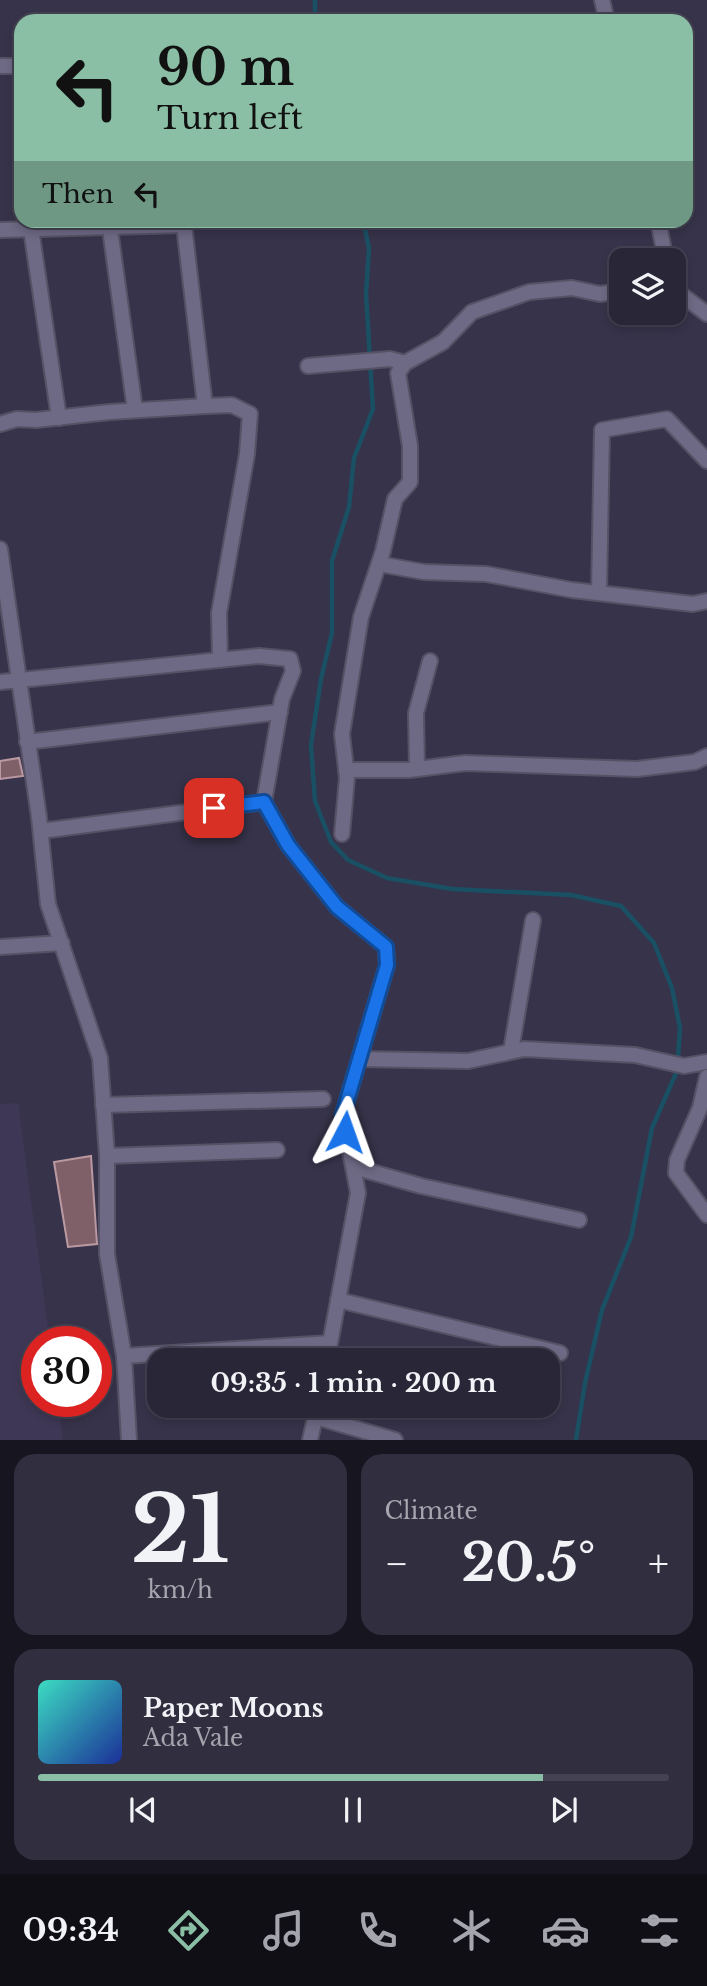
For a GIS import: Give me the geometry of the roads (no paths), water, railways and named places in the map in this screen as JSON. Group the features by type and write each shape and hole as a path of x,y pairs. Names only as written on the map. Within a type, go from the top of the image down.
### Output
{"street":[{"path":"0,230 128,228"},
{"path":"184,228 205,406"},
{"path":"660,228 663,248"},
{"path":"31,229 59,418"},
{"path":"110,229 135,410"},
{"path":"342,834 346,770 342,734 361,617 379,564 395,499 410,482 411,446 398,373 405,363 443,342 472,312 529,292 572,288 600,294 609,293"},
{"path":"686,298 707,314"},
{"path":"308,366 390,359 405,363"},
{"path":"0,424 17,419 205,406 233,405 250,414 247,454 219,613 220,660"},
{"path":"599,593 602,430 667,419 707,461"},
{"path":"0,549 41,831 48,904 100,1058 107,1156 107,1254 124,1356 129,1440"},
{"path":"379,564 424,572 486,573 599,593 693,604 707,601"},
{"path":"0,682 260,656 290,659 293,671 280,712 264,802 288,845 337,907 386,947 387,965 343,1114 358,1193 329,1348"},
{"path":"417,769 416,713 430,661"},
{"path":"27,742 280,712"},
{"path":"346,770 417,769 465,763 636,768 695,762 707,756"},
{"path":"41,831 264,802"},
{"path":"511,1051 533,920"},
{"path":"0,947 62,943"},
{"path":"360,1059 468,1061 533,1049 635,1055 684,1066 707,1062"},
{"path":"707,1077 700,1108 677,1160 676,1173 707,1215"},
{"path":"103,1105 323,1099"},
{"path":"107,1156 277,1150"},
{"path":"354,1167 421,1186 579,1220"},
{"path":"338,1300 538,1348"},
{"path":"124,1356 330,1343"},
{"path":"310,1440 315,1418"},
{"path":"336,1418 395,1440"}],"waterway":[{"path":"315,0 315,14"},
{"path":"365,228 369,248 366,294 373,409 354,458 349,507 332,561 332,633 321,679 311,745 315,801 331,842 348,860 387,878 452,889 571,895 621,906 654,943 672,988 680,1028 677,1071 652,1128 631,1237 602,1310 585,1383 576,1440"}]}
